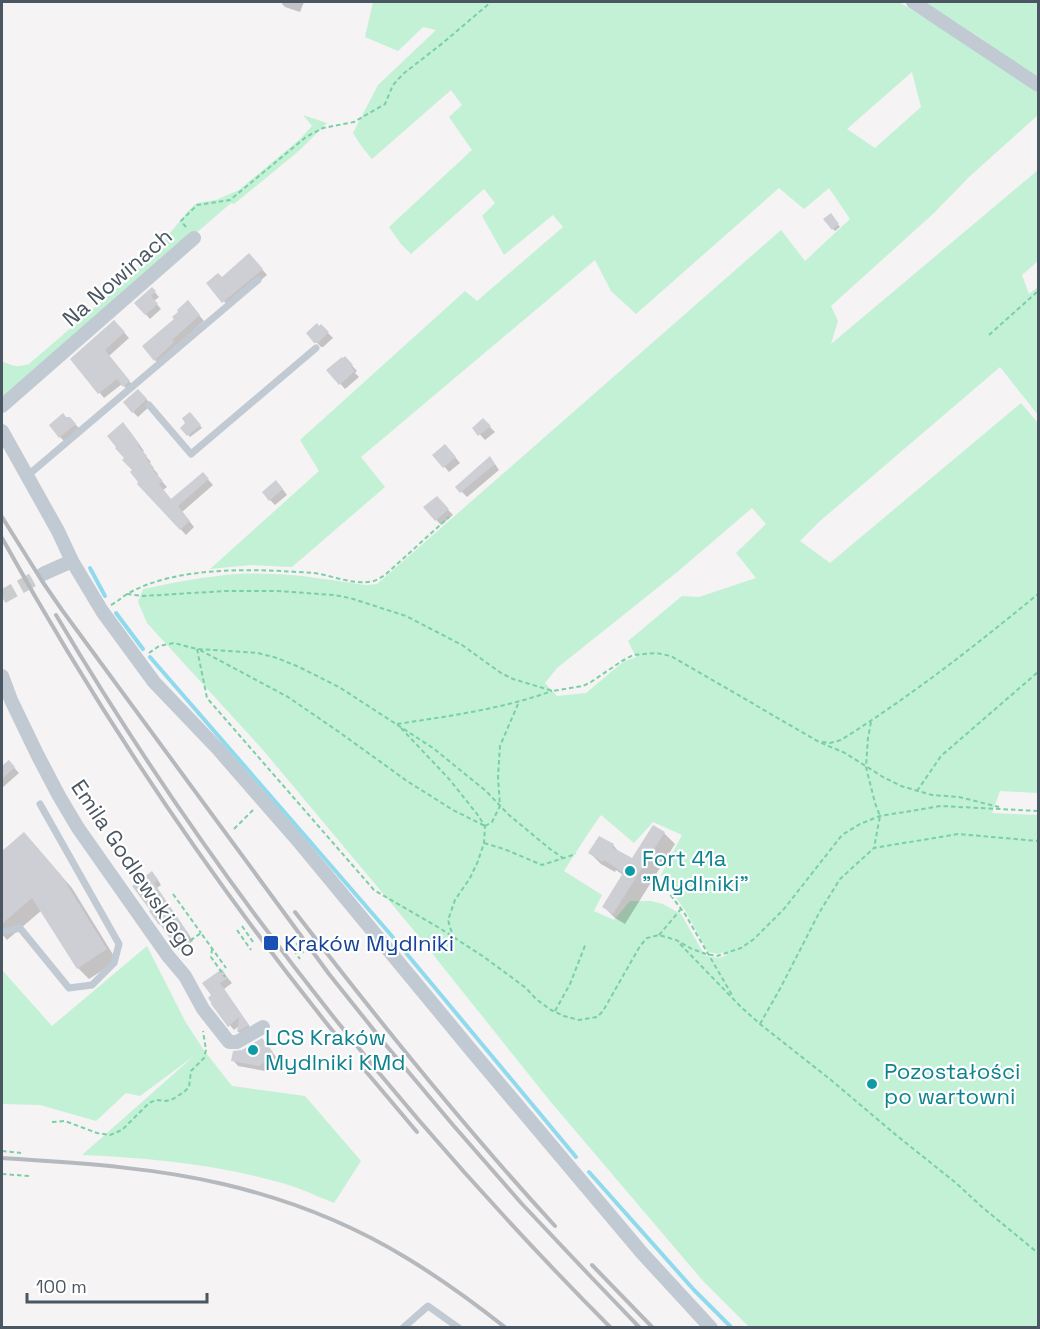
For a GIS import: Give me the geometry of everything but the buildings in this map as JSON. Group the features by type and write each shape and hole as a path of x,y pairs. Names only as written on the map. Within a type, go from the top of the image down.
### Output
{"street":[{"path":"913,2 1038,85"},
{"name":"Na Nowinach","path":"2,406 194,238"},
{"path":"2,430 72,561 102,611 154,682 218,749 300,843 642,1253 711,1328"},
{"path":"45,573 72,561"},
{"name":"Emila Godlewskiego","path":"2,676 38,756 78,828 168,957 185,976 203,1009 220,1032 229,1042 237,1042 263,1026"}],"lane":[{"path":"27,476 258,280"},
{"path":"149,405 191,454 316,348"},
{"path":"38,756 38,771"},
{"path":"2,932 20,928 69,988 92,985 114,963 119,944 40,804"},
{"path":"404,1328 428,1306 459,1328"}],"path":[{"name":"Na Nowinach","path":"194,238 181,221 197,205 230,201 306,137 323,128 354,122 385,104 393,85 403,74 491,2"},
{"path":"989,335 1038,291"},
{"path":"102,611 127,594 147,585 194,574 225,571 316,573 368,582 385,575 448,517"},
{"path":"127,594 143,596 225,591 277,591 350,598 406,616 462,645 501,674 553,691"},
{"path":"819,742 830,743 841,740 872,721 976,645 1038,594"},
{"path":"140,662 151,650 174,643 197,649 258,653 299,667 339,687 433,748 563,858"},
{"path":"197,649 288,697 407,781 453,810 485,826"},
{"path":"197,649 207,698 374,890 484,957 526,988 536,999 555,1011 579,1020 597,1017 603,1011 640,946 647,938 659,934 681,909"},
{"path":"397,724 462,714 518,702 553,691 583,686 633,655 656,653 671,656 819,742 845,753 866,768 902,786 932,795 959,796 1005,809"},
{"path":"917,791 941,756 1038,672"},
{"path":"485,826 492,822 500,807 498,777 501,746 518,702"},
{"path":"872,721 868,738 866,768 880,816 874,848"},
{"path":"397,724 450,780 485,826 484,843 475,869 455,900 448,920 453,937"},
{"path":"659,934 676,940 692,950 717,956 741,948 754,939 784,909 842,835 880,816 941,806 1038,811"},
{"path":"234,829 253,810"},
{"path":"760,1024 819,913 840,879 874,848 958,834 1038,841"},
{"path":"484,843 542,865 576,854"},
{"path":"666,889 681,909 735,1000"},
{"path":"173,894 226,968"},
{"path":"242,926 254,942"},
{"path":"237,930 251,950"},
{"path":"174,952 201,933"},
{"path":"292,937 305,955"},
{"path":"285,938 300,959"},
{"path":"676,940 760,1024 956,1183 1038,1253"},
{"path":"555,1011 570,984 586,943"},
{"path":"212,949 211,957 225,977"},
{"path":"52,1122 65,1121 97,1133 110,1135 122,1130 148,1103 172,1099 189,1087 190,1071 204,1058 206,1050 204,1042"},
{"path":"2,1151 21,1152"},
{"path":"2,1174 28,1176"}],"green space":[{"path":"373,2 899,2 1038,93 1038,115 831,306 838,321 831,344 1038,170 1038,261 1022,275 1029,294 1038,287 1038,415 1000,367 820,521 800,541 830,563 1021,403 1038,423 1038,793 1000,791 992,813 1038,815 1038,1327 749,1327 703,1281 550,1101 411,927 263,750 147,623 138,602 143,589 192,580 257,573 366,585 377,584 781,230 805,261 850,219 829,188 804,209 779,188 636,314 611,291 595,260 361,457 385,487 292,567 251,565 210,569 319,471 300,440 465,291 477,301 563,227 553,215 504,255 482,216 495,203 484,189 411,254 389,227 472,150 449,117 462,105 451,90 372,159 353,133 378,85 436,30 423,27 398,51 365,37","holes":["912,72 921,107 875,148 847,129","752,508 766,524 736,553 756,578 699,597 682,596 628,641 636,657 623,662 586,693 557,696 545,683 557,668 676,573","601,815 634,843 653,822 682,835 661,875 686,912 708,952 718,954 724,952 727,955 719,958 705,956 681,914 663,904 651,901 630,901 614,920 594,911 602,895 564,871"]},
{"path":"925,2 1038,2 1038,78 976,35"},
{"path":"303,115 327,123 300,150 234,204 231,203 6,397 2,395 2,361 15,366 29,364 122,284 151,256 197,203 216,200 239,190 299,140 312,126"},
{"path":"147,946 185,1021 203,1049 232,1086 305,1096 361,1161 334,1203 289,1185 233,1171 158,1160 82,1155 194,1056 140,1096 126,1093 96,1121 40,1105 2,1104 2,970 52,1026"}],"waterway":[{"path":"90,568 105,596"},
{"path":"116,613 143,649"},
{"path":"150,657 391,935 576,1157"},
{"path":"589,1172 694,1290 732,1328"}],"tunnel":[{"path":"2,597 45,573"}],"railway":[{"path":"2,517 62,610 329,974 385,1044 522,1204 640,1328"},
{"path":"2,538 78,669 160,796 247,920 340,1040"},
{"path":"56,615 115,712 178,806 311,989 456,1163 532,1247 611,1328"},
{"path":"295,912 422,1072 555,1226"},
{"path":"363,1068 417,1132"},
{"path":"2,1158 113,1166 168,1173 271,1197 317,1213 384,1245 431,1273 506,1328"},
{"path":"592,1265 653,1328"}],"place":[{"name":"Fort 41a \"Mydlniki\"","path":"630,871"},
{"name":"Kraków Mydlniki","path":"271,943"},
{"name":"LCS Kraków Mydlniki KMd","path":"253,1050"},
{"name":"Pozostałości po wartowni","path":"872,1084"}]}
